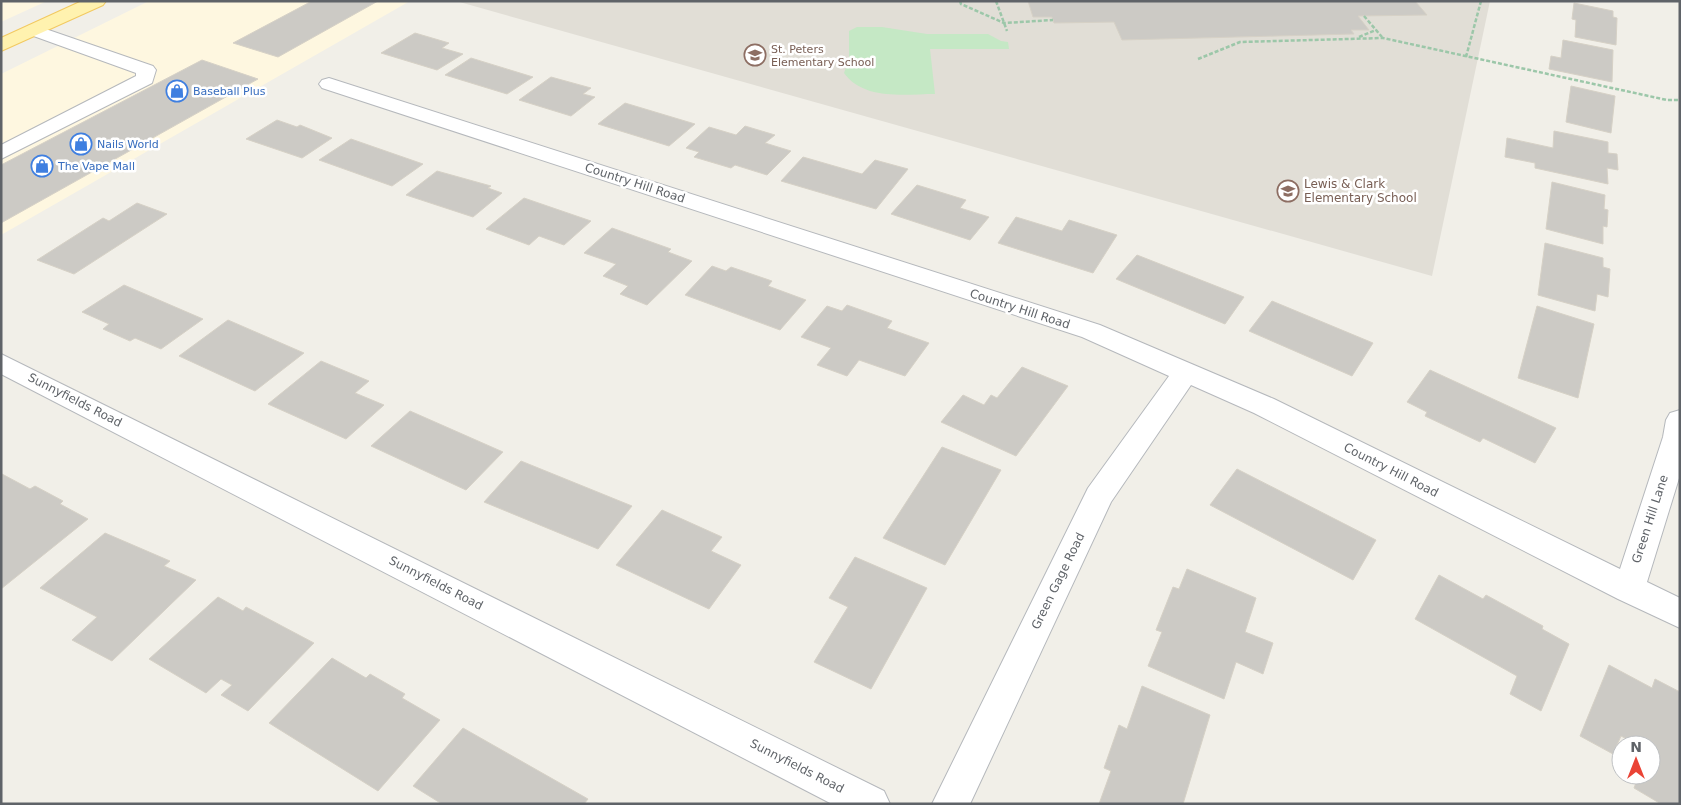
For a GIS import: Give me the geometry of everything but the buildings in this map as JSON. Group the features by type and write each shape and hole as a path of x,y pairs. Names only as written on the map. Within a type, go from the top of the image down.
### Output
{"main road":[{"path":"1,45 97,1"}],"street":[{"path":"1,153 145,79 146,70 34,30"},
{"name":"Country Hill Road","path":"329,84 1091,331 1264,406 1680,614"},
{"name":"Sunnyfields Road","path":"1,363 871,804"},
{"name":"Green Gage Road","path":"951,804 1099,496 1187,371"},
{"name":"Green Hill Lane","path":"1629,589 1677,437 1680,420"}],"path":[{"path":"960,1 960,4 1004,23 1053,20"},
{"path":"996,1 1007,30"},
{"path":"1466,57 1481,1"},
{"path":"1364,16 1383,38"},
{"path":"1356,39 1376,30"},
{"path":"1198,59 1240,42 1383,38 1667,100 1680,100"}],"shaded area":[{"path":"1,1 47,1 1,22"},
{"path":"149,1 410,1 1,235 1,74"},
{"name":"Lewis & Clark Elementary School","path":"456,1 1490,1 1432,276"}],"green space":[{"path":"857,27 882,27 927,34 988,34 1001,41 1008,42 1009,49 930,49 935,94 886,94 863,88 852,82 844,73 849,59 849,31"}],"place":[{"name":"St. Peters Elementary School","path":"755,55"},
{"name":"Baseball Plus","path":"177,91"},
{"name":"Nails World","path":"81,144"},
{"name":"The Vape Mall","path":"42,166"},
{"name":"Lewis & Clark Elementary School","path":"1288,191"}]}
